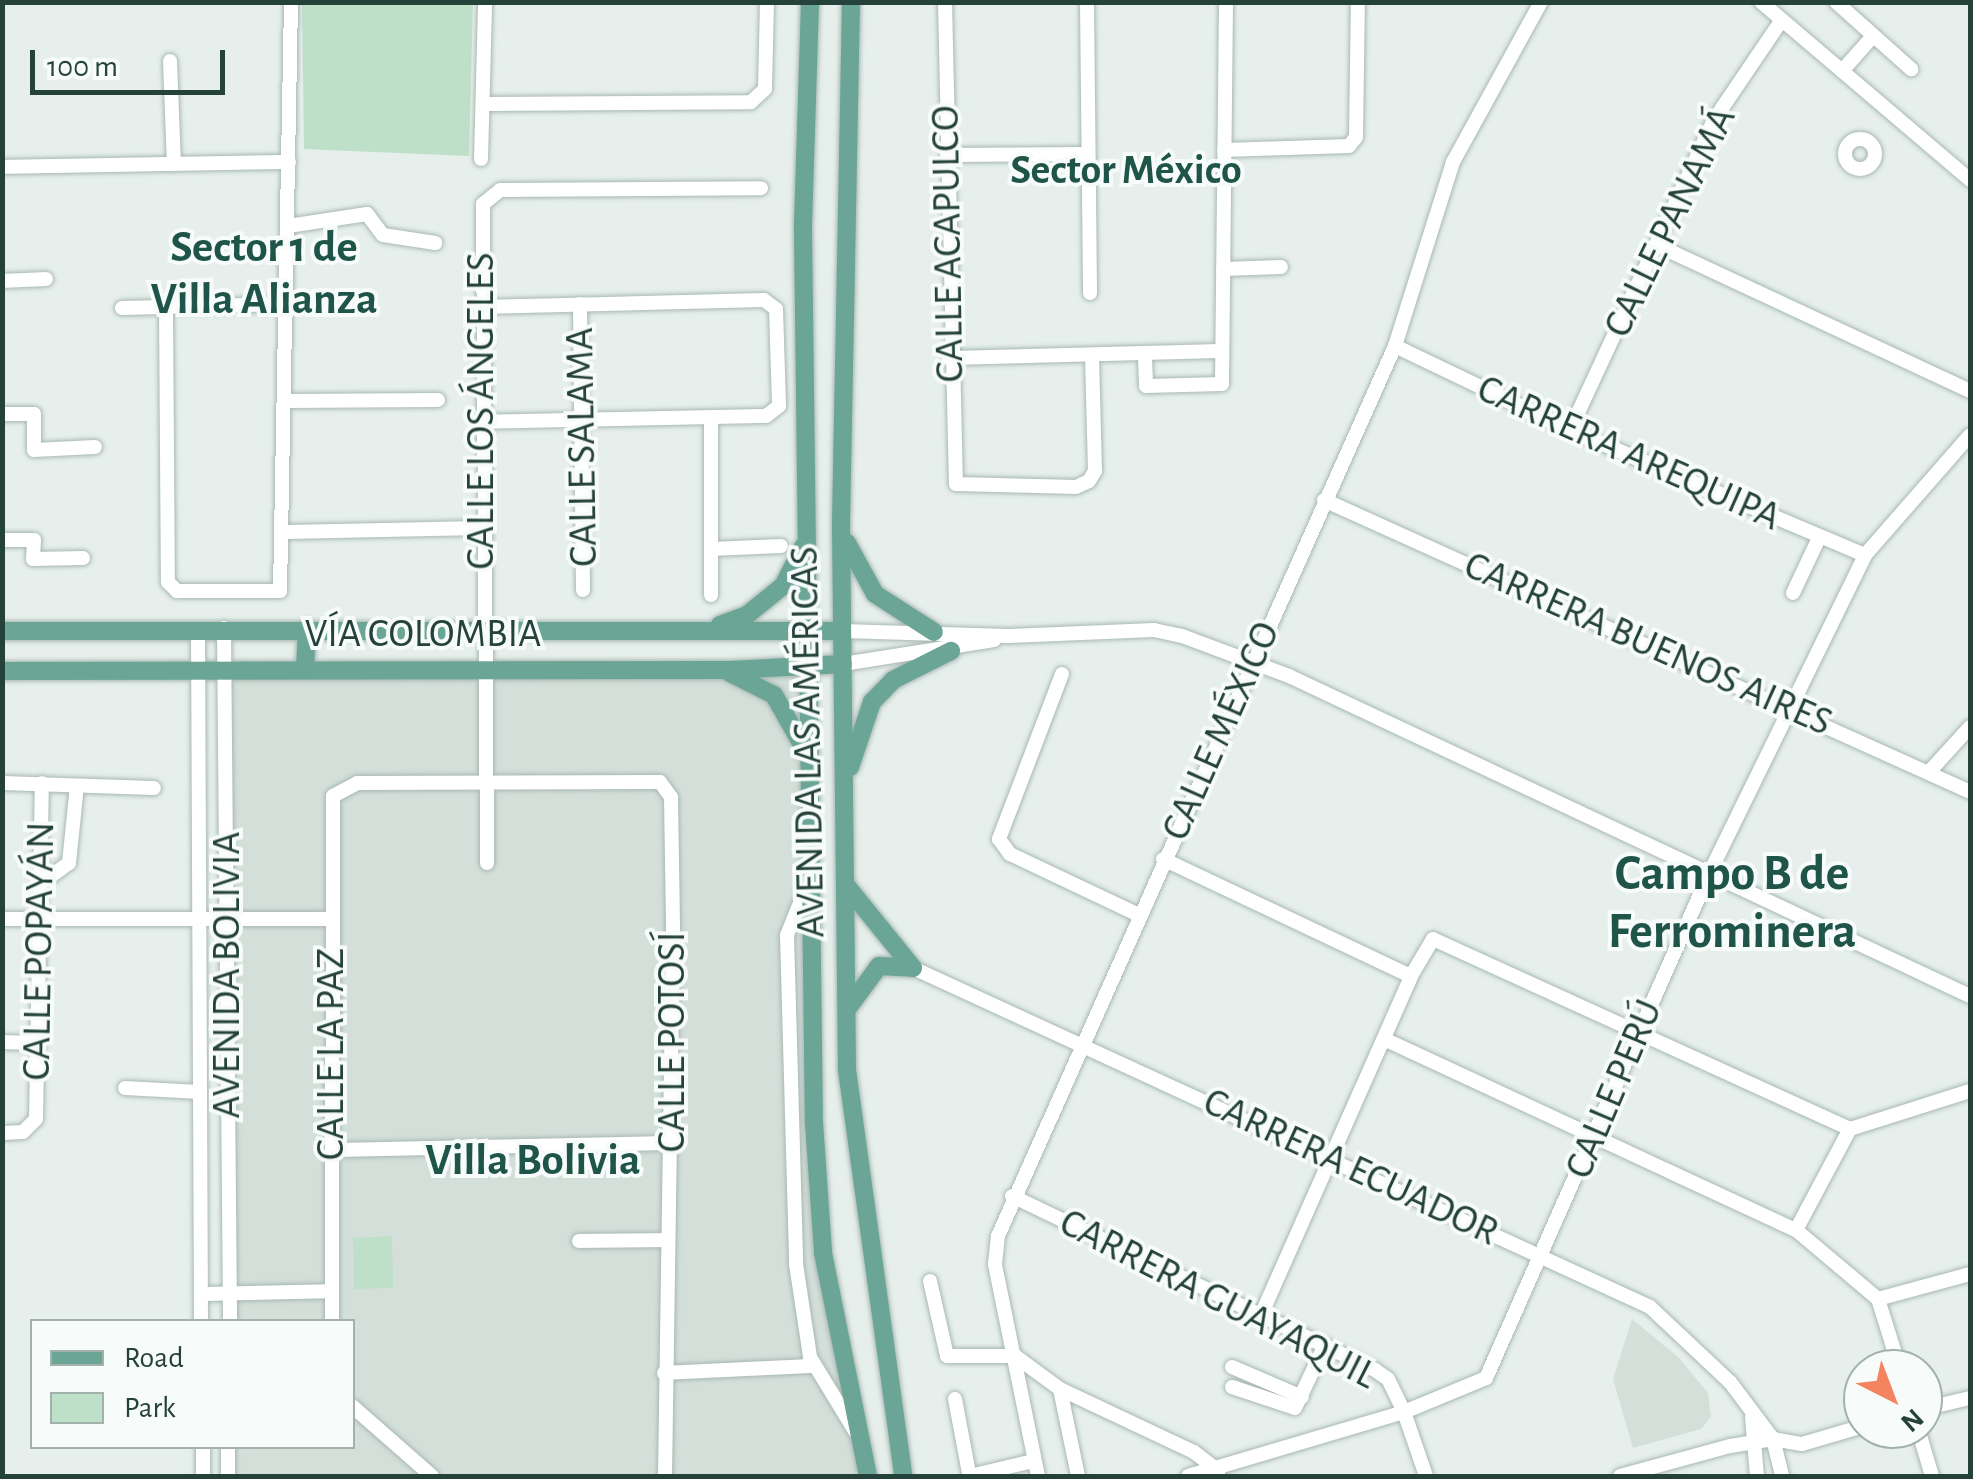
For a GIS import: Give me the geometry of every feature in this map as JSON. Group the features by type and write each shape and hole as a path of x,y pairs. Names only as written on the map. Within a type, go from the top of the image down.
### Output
{"main road":[{"name":"AVENIDA LAS AMÉRICAS","path":"810,2 803,228 814,1122 824,1253 855,1431 868,1476"},
{"name":"AVENIDA LAS AMÉRICAS","path":"851,2 841,525 845,1013 862,1210 903,1476"},
{"path":"841,525 849,552 876,594 934,632"},
{"path":"700,630 747,615 783,586 807,532"},
{"name":"VÍA COLOMBIA","path":"2,632 224,628 842,631"},
{"path":"305,669 307,629"},
{"path":"844,787 872,702 893,680 951,651"},
{"name":"VÍA COLOMBIA","path":"2,670 481,671 843,664"},
{"path":"720,669 763,686 791,714 810,774"},
{"path":"846,884 876,929 913,968"},
{"path":"845,1013 869,972 891,965 913,968"}],"street":[{"path":"166,308 172,590 269,592 284,584 286,532 286,401 280,304 288,226 291,2"},
{"path":"481,159 485,2"},
{"path":"483,104 751,102 765,88 767,2"},
{"name":"CALLE ACAPULCO","path":"945,2 949,358 956,484 1076,488 1088,480 1095,472 1092,359"},
{"path":"1087,2 1090,293"},
{"path":"1146,356 1146,386 1222,384 1226,2"},
{"path":"1224,150 1349,146 1356,137 1358,2"},
{"name":"CALLE MÉXICO","path":"1038,1476 995,1264 1012,1196 1395,346 1453,162 1541,2"},
{"path":"1761,2 1970,180"},
{"path":"1836,2 1911,70"},
{"name":"CALLE PANAMÁ","path":"1570,430 1660,246 1714,120 1781,22"},
{"path":"1842,71 1872,36"},
{"path":"170,61 174,164"},
{"path":"946,156 1086,154"},
{"path":"2,167 289,162"},
{"name":"CALLE LOS ÁNGELES","path":"487,862 480,630 482,204 488,194 761,188"},
{"path":"288,226 367,214 382,235 435,243"},
{"path":"1660,246 1970,391"},
{"path":"1223,268 1281,266"},
{"path":"2,281 46,279"},
{"path":"480,307 771,303 779,406 772,413 711,418 481,422"},
{"path":"122,308 280,304"},
{"name":"CALLE SALAMA","path":"580,304 583,590"},
{"name":"CARRERA AREQUIPA","path":"1395,346 1570,430 1865,555"},
{"path":"949,358 1092,359 1222,352"},
{"path":"286,401 438,400"},
{"path":"2,414 34,414 34,450 95,447"},
{"path":"711,418 711,595"},
{"name":"CALLE PERÚ","path":"1404,1412 1475,1387 1544,1256 1592,1136 1709,874 1865,555 1970,435"},
{"name":"CARRERA BUENOS AIRES","path":"1324,500 1970,792"},
{"path":"286,532 481,528"},
{"path":"1793,593 1818,538"},
{"path":"2,540 34,540 33,559 83,558"},
{"path":"711,550 781,546"},
{"name":"AVENIDA BOLIVIA","path":"224,628 230,1319"},
{"name":"AVENIDA BOLIVIA","path":"198,630 203,922 202,1319"},
{"path":"842,631 1010,636 1154,630 1253,663 1970,996"},
{"path":"843,664 951,651 1010,636"},
{"path":"1062,674 999,839 1010,854 1137,914"},
{"path":"1929,772 1970,727"},
{"name":"CALLE POTOSÍ","path":"485,782 626,781 668,788 674,1143 664,1373 665,1476"},
{"name":"CALLE LA PAZ","path":"332,1319 330,809 338,789 485,782"},
{"path":"2,784 154,788"},
{"name":"CALLE POPAYÁN","path":"2,1133 23,1132 36,1119 42,784"},
{"path":"40,884 67,870 77,786"},
{"path":"1162,859 1411,976"},
{"name":"AVENIDA LAS AMÉRICAS","path":"810,877 786,934 796,1264 814,1366 855,1431"},
{"path":"2,919 227,923 330,919"},
{"path":"1262,1313 1411,976 1434,939 1850,1129 1970,1091"},
{"name":"CARRERA ECUADOR","path":"913,968 1082,1042 1650,1307 1695,1342 1773,1440"},
{"path":"1384,1039 1796,1230 1878,1299 1894,1349"},
{"path":"2,1042 38,1042"},
{"path":"125,1088 200,1092"},
{"path":"1796,1230 1850,1129"},
{"path":"332,1150 674,1143"},
{"name":"CARRERA GUAYAQUIL","path":"1012,1196 1262,1313 1388,1379 1426,1476"},
{"path":"579,1241 668,1240"},
{"path":"1878,1299 1970,1274"},
{"path":"930,1281 947,1356 1015,1356 1060,1389 1219,1473"},
{"path":"200,1294 330,1291"},
{"path":"1232,1387 1288,1409 1302,1396 1325,1345"},
{"path":"664,1373 814,1366"},
{"path":"1232,1366 1302,1396"},
{"path":"1060,1389 1078,1476"},
{"path":"1943,1405 1970,1398"},
{"path":"954,1400 969,1475 1033,1460"},
{"path":"355,1409 432,1476"},
{"path":"1188,1476 1219,1473 1404,1412"},
{"path":"1752,1417 1750,1442 1756,1476 1781,1470 1802,1444"},
{"path":"1620,1476 1750,1442 1802,1444 1843,1432"},
{"path":"1773,1440 1781,1470"},
{"path":"203,1449 203,1476"},
{"path":"228,1449 228,1476"},
{"path":"1924,1449 1932,1476"}],"shaded area":[{"path":"810,667 823,1253 868,1476 228,1476 228,1449 355,1449 355,1319 230,1319 226,668"},
{"path":"1632,1319 1678,1357 1708,1393 1711,1417 1701,1429 1633,1448 1613,1379"}],"green space":[{"path":"302,3 473,3 469,156 304,149"},
{"path":"392,1236 393,1288 354,1289 353,1238"}],"district":[{"name":"Sector México","path":"1126,170"},
{"name":"Sector 1 de Villa Alianza","path":"264,274"},
{"name":"Campo B de Ferrominera","path":"1732,903"},
{"name":"Villa Bolivia","path":"533,1161"}]}
